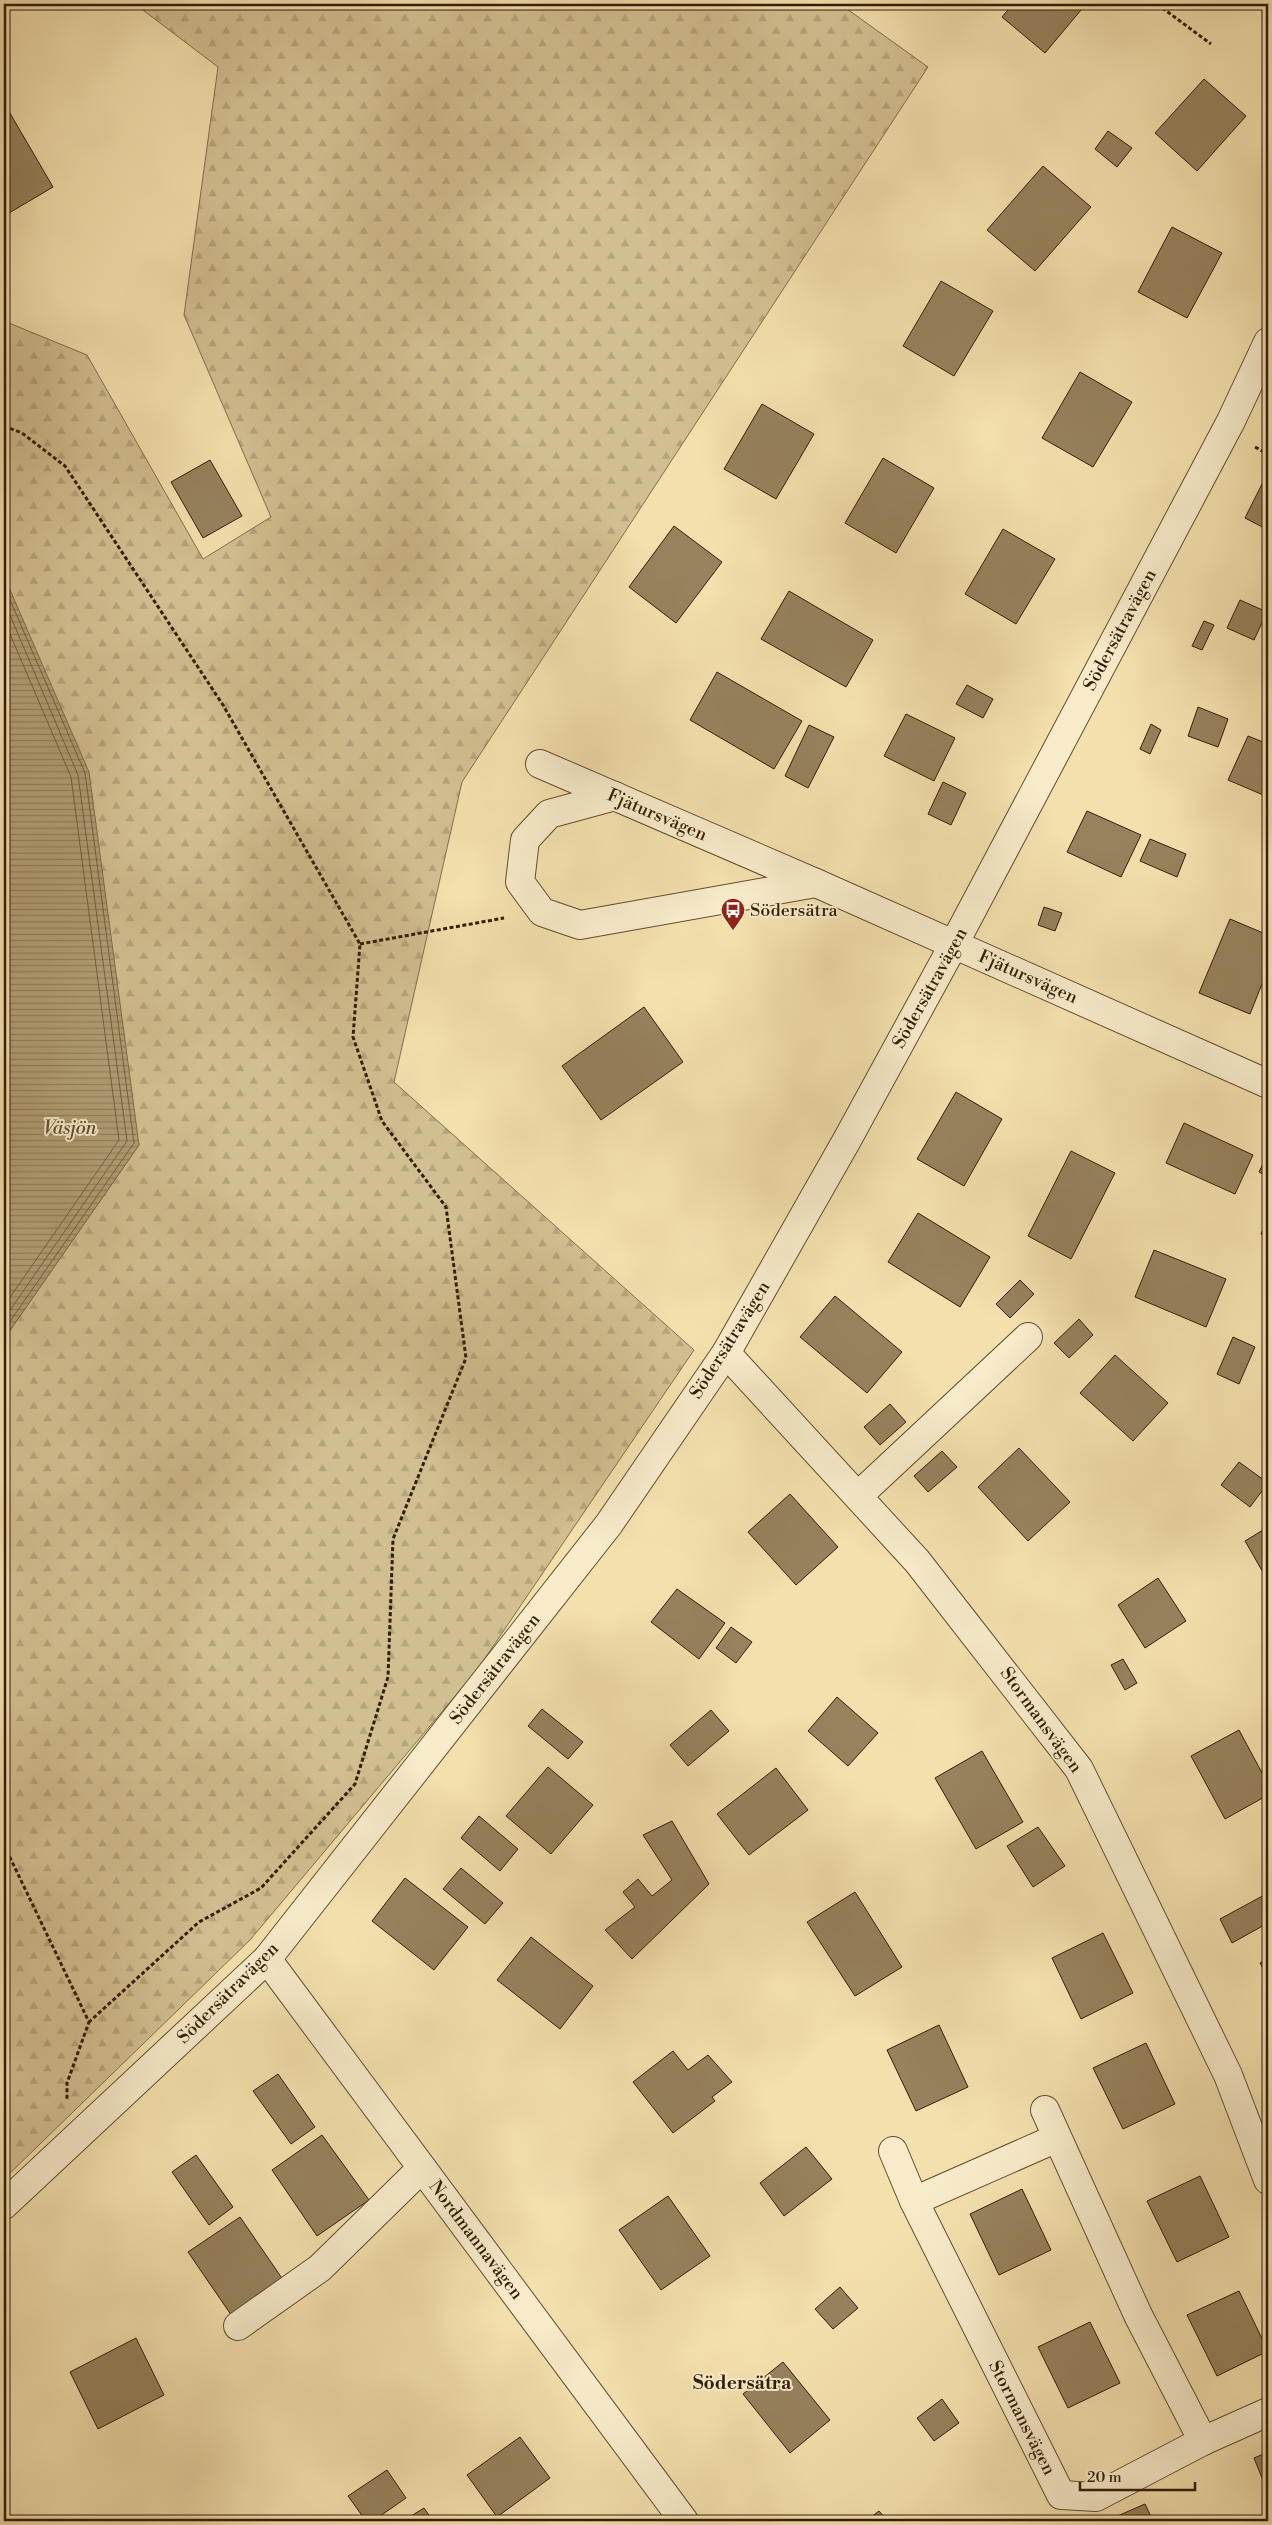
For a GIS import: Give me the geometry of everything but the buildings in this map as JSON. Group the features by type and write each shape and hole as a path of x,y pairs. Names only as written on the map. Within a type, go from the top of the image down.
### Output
{"street":[{"name":"Södersätravägen","path":"4,2204 267,1959 609,1524 726,1352 954,944 1231,421 1268,342"},
{"name":"Fjätursvägen","path":"540,764 816,883 1268,1084"},
{"path":"615,796 549,814 525,840 520,882 542,912 580,925 816,883"},
{"path":"859,1495 1028,1337"},
{"name":"Stormansvägen","path":"726,1352 924,1568 1079,1769 1228,2075 1268,2180"},
{"name":"Nordmannavägen","path":"267,1959 684,2521"},
{"path":"1045,2110 1138,2315 1203,2441"},
{"path":"914,2201 1057,2138"},
{"name":"Stormansvägen","path":"893,2150 914,2201 1061,2495 1096,2497 1203,2441 1268,2412"},
{"path":"238,2326 320,2268 422,2168"}],"path":[{"path":"1157,4 1211,44"},
{"path":"4,426 22,433 65,466 223,705 360,944 353,1037 382,1121 446,1206 466,1358 393,1539 388,1677 355,1784 261,1888 199,1922 89,2022 67,2083 65,2148"},
{"path":"360,944 542,912"},
{"path":"4,1845 89,2022"}],"green space":[{"path":"135,4 840,4 928,67 462,782 394,1082 694,1350 477,1670 250,1940 4,2179 4,1339 139,1145 7,580 4,576 4,321 87,355 203,559 271,517 184,315 218,67"}],"water":[{"name":"Väsjön","path":"4,576 89,772 139,1145 4,1339"}],"place":[{"name":"Södersätra","path":"733,931"}],"district":[{"name":"Södersätra","path":"742,2383"}]}
